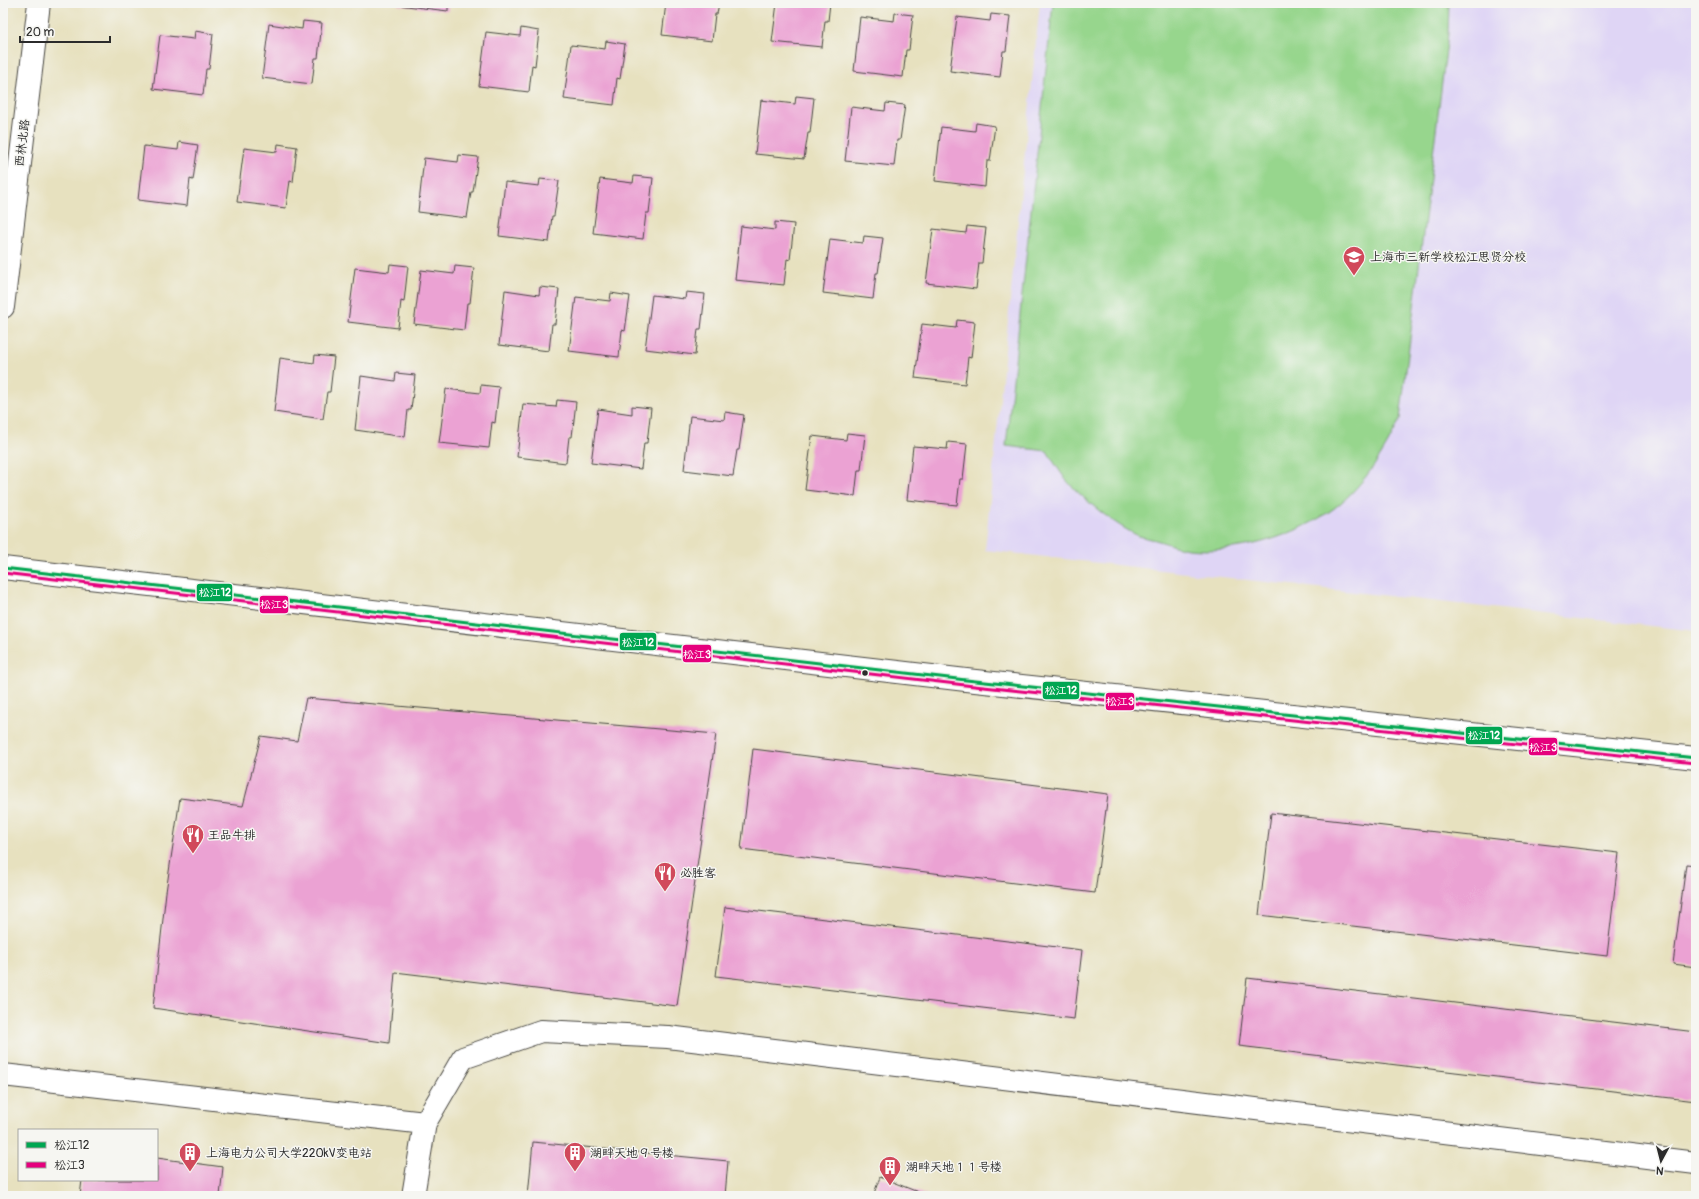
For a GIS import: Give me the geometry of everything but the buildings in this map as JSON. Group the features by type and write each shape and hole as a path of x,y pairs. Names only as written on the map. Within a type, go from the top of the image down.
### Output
{"street":[{"name":"西林北路","path":"3,307 39,3"},
{"path":"3,568 974,681 1696,758"},
{"path":"413,1196 425,1123 463,1058 541,1031 676,1038 1696,1163"},
{"path":"3,1075 425,1123"}],"shaded area":[{"name":"上海市三新学校松江思贤分校","path":"1040,3 1696,3 1696,631 985,550"}],"green space":[{"path":"1053,3 1449,3 1448,34 1400,419 1387,445 1362,482 1341,503 1314,521 1280,536 1243,546 1206,550 1178,547 1157,540 1141,537 1120,526 1082,496 1067,481 1047,451 1006,446"}],"transit line":[{"name":"松江12","path":"3,568 966,680 1696,758"},
{"name":"松江3","path":"3,573 965,685 1695,763"}],"place":[{"name":"上海市三新学校松江思贤分校","path":"1354,276"},
{"name":"王品牛排","path":"193,854"},
{"name":"必胜客","path":"665,892"},
{"name":"上海电力公司大学220kV变电站","path":"190,1172"},
{"name":"湖畔天地９号楼","path":"575,1172"},
{"name":"湖畔天地１１号楼","path":"890,1186"}]}
